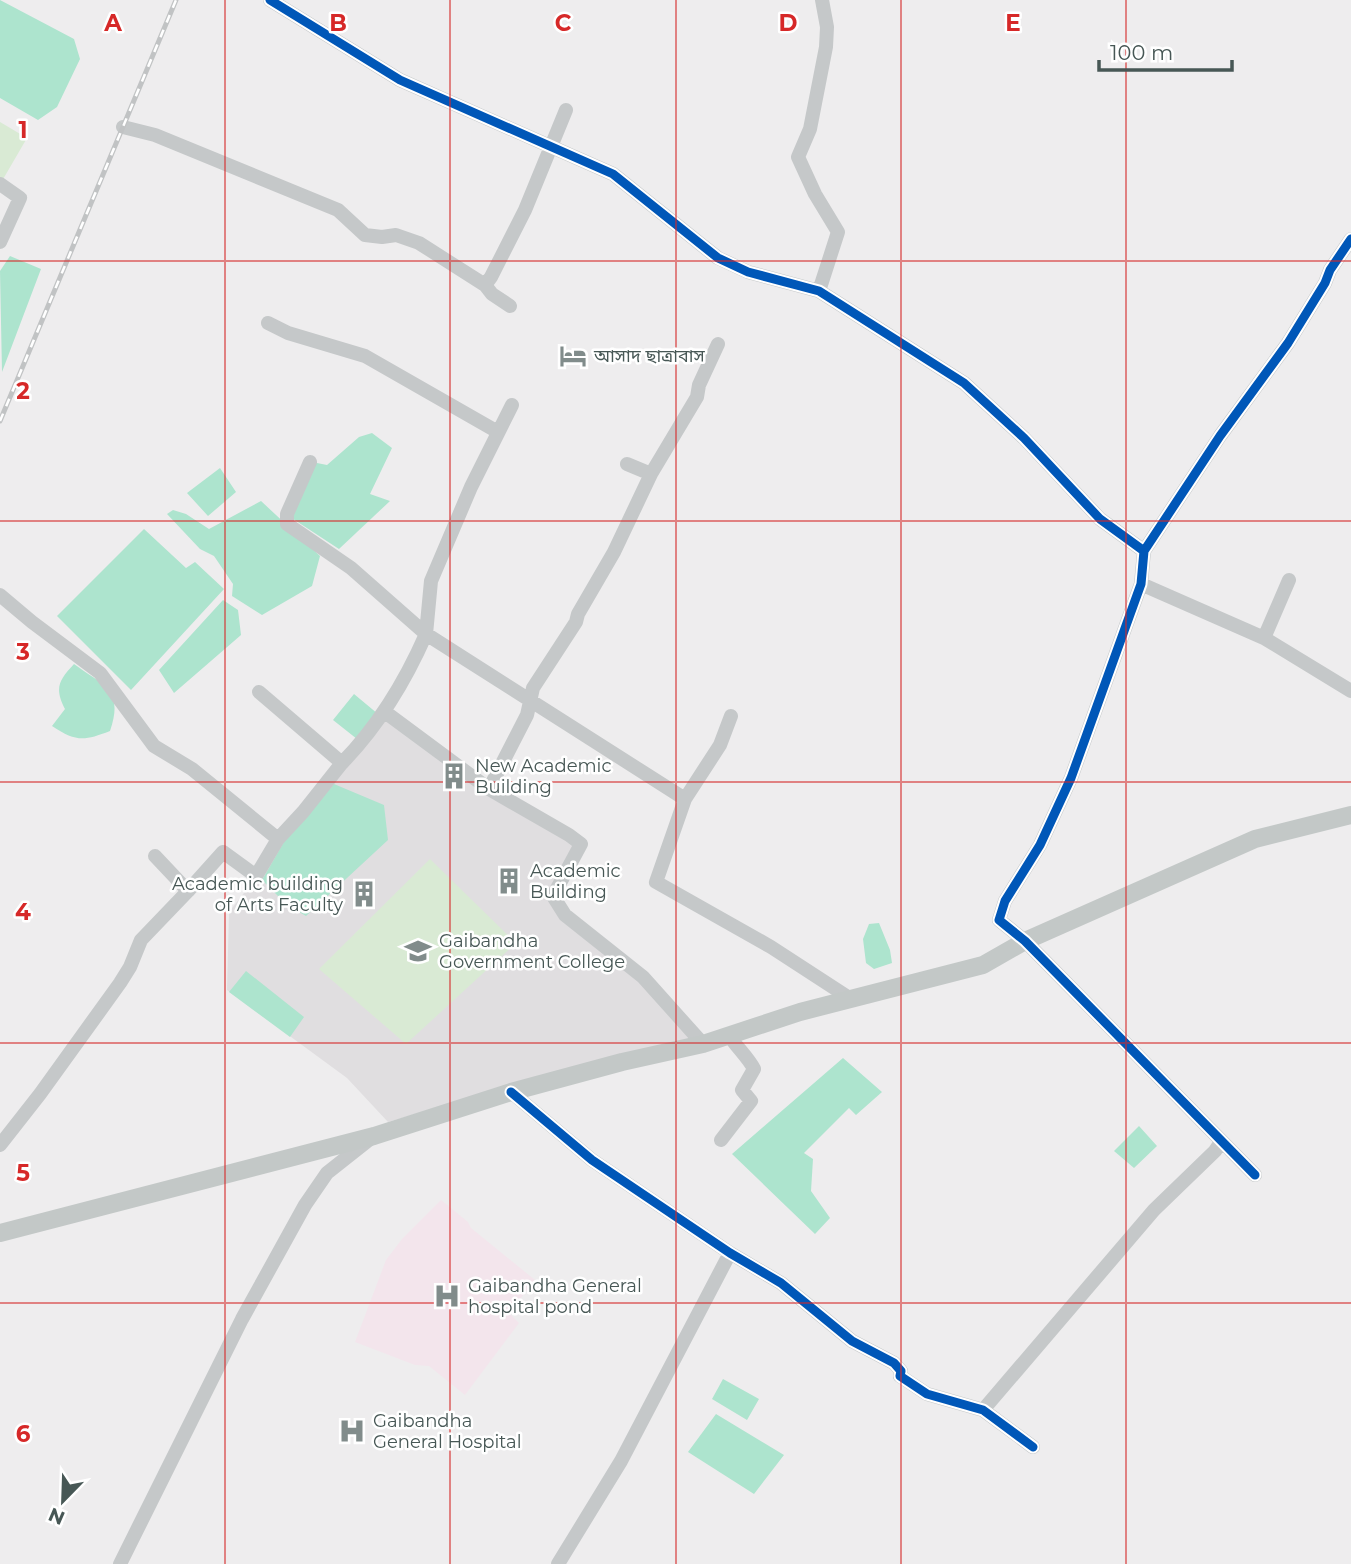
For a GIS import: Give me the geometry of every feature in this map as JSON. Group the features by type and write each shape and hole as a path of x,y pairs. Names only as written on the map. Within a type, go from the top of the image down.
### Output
{"main road":[{"path":"0,1233 374,1136 511,1092 622,1062 703,1044 800,1012 983,965 1025,941 1255,839 1351,815"}],"street":[{"path":"270,0 400,80 613,174 718,258 748,272 819,290 964,383 1024,438 1100,519 1144,551"},
{"path":"819,290 838,232 815,194 799,157 810,128 826,47 827,27 822,0"},
{"path":"485,285 525,210 566,110"},
{"path":"123,127 155,135 338,210 365,235 396,235 419,243 485,285 492,295 510,306"},
{"path":"0,184 20,198 0,242"},
{"path":"1255,1175 1025,941 999,920 1005,901 1040,845 1072,778 1141,584 1144,551 1220,436 1288,343 1351,239"},
{"path":"268,323 288,333 365,356 498,432"},
{"path":"489,789 527,715 533,688 576,622 614,552 651,474 697,397 699,385 718,344"},
{"path":"0,1145 120,983 141,940 223,852 256,876 278,839 303,813 385,712 409,673 426,634 431,581 471,487 512,405"},
{"path":"310,462 287,514 287,524 351,568 426,634 685,799"},
{"path":"627,464 651,474"},
{"path":"1264,638 1289,580"},
{"path":"1141,584 1264,638 1351,691"},
{"path":"0,595 100,673 154,746 192,769 278,839"},
{"path":"259,692 342,763"},
{"path":"385,712 489,789 569,835 581,845 553,896 565,915 643,977 703,1044"},
{"path":"731,716 720,745 685,799 656,882 771,947 851,999"},
{"path":"155,856 188,891"},
{"path":"721,1140 751,1101 742,1090 754,1069 729,1035"},
{"path":"511,1092 592,1160 730,1253 781,1283 852,1341 894,1363 901,1371 900,1376 913,1385 927,1394 983,1410 1033,1447"},
{"path":"120,1564 242,1319 305,1205 327,1173 374,1136"},
{"path":"983,1410 1146,1218 1221,1142"},
{"path":"558,1564 621,1461 730,1253"}],"shaded area":[{"path":"0,0 74,39 80,59 57,107 38,120 0,98"},
{"path":"0,122 27,138 2,181 0,180"},
{"path":"10,256 41,269 2,372 0,271"},
{"path":"372,433 392,448 370,494 390,501 339,549 287,515 312,462 327,465 359,437"},
{"path":"220,468 236,492 208,516 187,493"},
{"path":"261,501 320,556 312,586 262,615 232,596 233,584 214,556 200,549 167,514 173,510 186,514 209,529"},
{"path":"144,529 186,568 195,562 224,589 131,690 57,616"},
{"path":"223,600 238,610 241,635 174,693 159,670"},
{"path":"74,664 102,684 113,698 114,717 110,731 80,738 52,726 65,709 60,685"},
{"path":"354,694 378,714 357,739 333,720"},
{"name":"Gaibandha Government College","path":"386,713 580,845 553,895 696,1039 510,1086 388,1122 347,1078 227,990 229,912"},
{"path":"334,784 384,805 388,840 306,916 287,905 262,880 285,840"},
{"path":"430,859 516,943 406,1044 319,969"},
{"path":"879,923 890,950 892,963 874,969 866,963 863,939 869,924"},
{"path":"246,971 304,1017 290,1037 229,992"},
{"path":"843,1058 882,1092 856,1115 849,1108 804,1153 813,1159 811,1191 830,1218 815,1234 732,1154"},
{"path":"1139,1126 1157,1146 1134,1168 1114,1151"},
{"name":"Gaibandha General hospital pond","path":"441,1200 535,1280 509,1313 519,1323 465,1395 429,1366 415,1365 355,1342 386,1260 402,1239"},
{"path":"723,1379 759,1399 747,1420 712,1399"},
{"path":"716,1414 784,1455 754,1494 688,1452"}],"railway":[{"path":"0,421 176,0"}],"cycle path":[{"path":"270,0 400,80 613,174 718,258 748,272 819,291 964,383 1024,438 1100,519 1144,551"},
{"path":"1255,1175 1025,941 999,920 1005,901 1040,845 1071,778 1141,584 1144,551 1220,436 1288,343 1351,239"},
{"path":"511,1092 592,1160 730,1253 781,1283 852,1341 894,1363 901,1371 900,1376 927,1394 983,1410 1033,1447"}],"place":[{"name":"আসাদ ছাত্রাবাস","path":"573,356"},
{"name":"New Academic Building","path":"454,776"},
{"name":"Academic Building","path":"509,881"},
{"name":"Academic building of Arts Faculty","path":"364,894"},
{"name":"Gaibandha Government College","path":"418,951"},
{"name":"Gaibandha General hospital pond","path":"447,1296"},
{"name":"Gaibandha General Hospital","path":"352,1431"}]}
